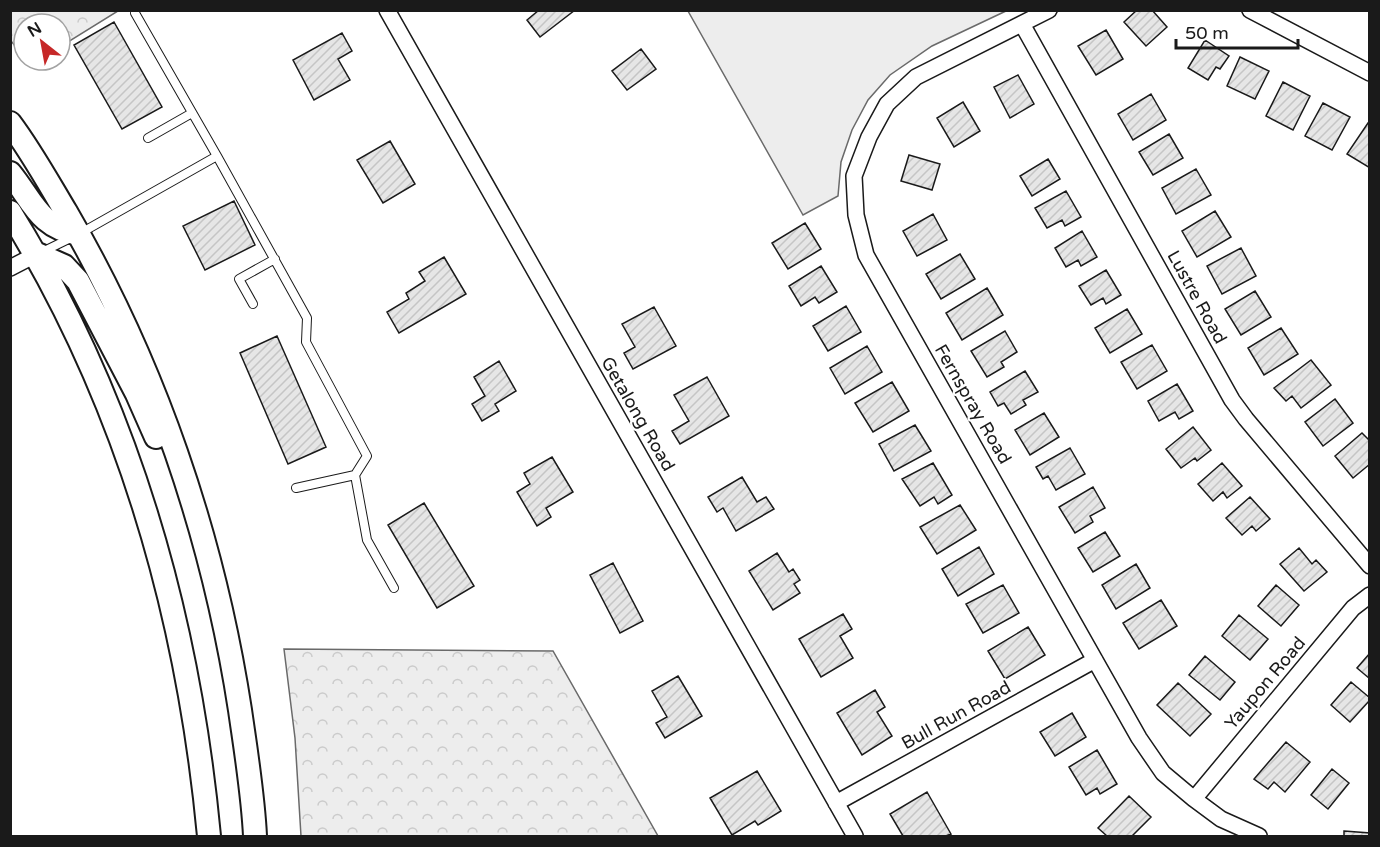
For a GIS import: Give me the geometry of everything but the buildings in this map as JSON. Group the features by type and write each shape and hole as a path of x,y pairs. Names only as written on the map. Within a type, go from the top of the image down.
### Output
{"main road":[{"path":"10,123 79,234 106,287 157,401 188,487 207,551 234,670 250,782 255,837"},
{"path":"10,173 47,222 62,231 79,234"},
{"path":"10,212 37,254 88,358 128,458 151,526 187,677 200,754 208,837"},
{"path":"37,254 64,267 78,281 136,394 207,551"}],"street":[{"name":"Getalong Road","path":"387,10 855,837"},
{"name":"Fernspray Road","path":"1049,10 916,76 887,104 869,137 854,176 856,215 866,255 1139,738 1163,773 1194,799 1221,819 1258,837"},
{"path":"1250,10 1370,73"},
{"name":"Lustre Road","path":"1022,24 1232,400 1370,566"},
{"path":"10,268 37,254"},
{"name":"Yaupon Road","path":"1194,799 1353,608 1370,595"},
{"name":"Bull Run Road","path":"836,803 1095,660"}],"lane":[{"path":"135,14 307,318 306,342 367,456 355,475 367,540 394,588"},
{"path":"148,138 192,113"},
{"path":"37,254 79,234 217,156"},
{"path":"253,304 239,279 275,259"},
{"path":"297,488 355,475"}],"green space":[{"path":"11,10 118,11 72,40 72,12 12,12 11,41"},
{"path":"688,11 1006,11 932,46 890,75 868,100 852,130 841,162 838,196 803,215"},
{"path":"284,649 553,651 658,836 301,836 295,738"}]}
